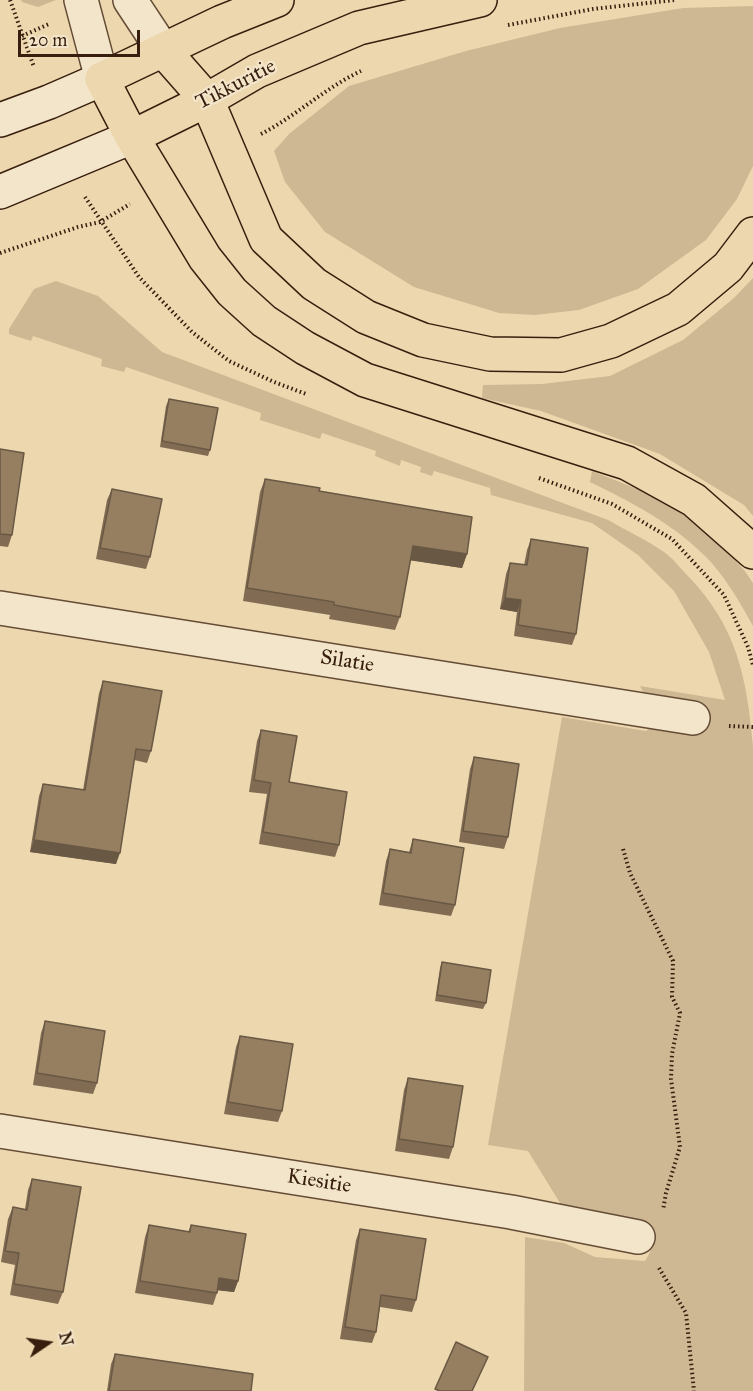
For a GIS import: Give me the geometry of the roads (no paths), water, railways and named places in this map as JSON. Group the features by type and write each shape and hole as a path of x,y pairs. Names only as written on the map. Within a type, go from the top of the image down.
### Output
{"main road":[{"path":"277,0 222,22 102,79 160,184 205,258 231,292 264,321 305,348 365,380 627,463 694,500 753,552"},
{"name":"Tikkuritie","path":"132,137 207,100 257,71 359,28 480,0"},
{"path":"163,50 207,100 266,239 314,284 366,317 413,336 490,354 561,355 611,341 678,309 728,267 753,234"}],"street":[{"path":"0,120 102,79 81,0"},
{"path":"130,0 163,50"},
{"name":"Tikkuritie","path":"0,192 132,137"},
{"name":"Silatie","path":"0,608 693,718"},
{"name":"Kiesitie","path":"0,1131 500,1210 638,1237"}]}
